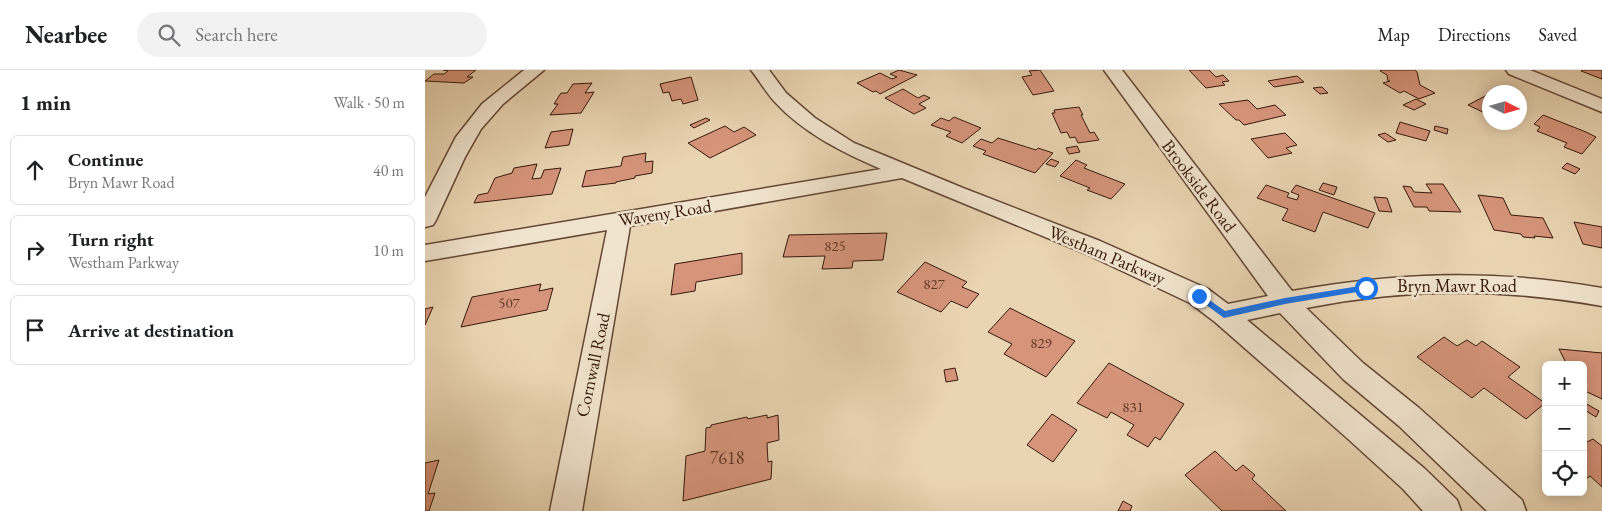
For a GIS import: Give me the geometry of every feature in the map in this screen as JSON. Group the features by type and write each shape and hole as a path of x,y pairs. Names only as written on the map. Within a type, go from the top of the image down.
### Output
{"street":[{"path":"425,220 466,137 501,95 535,70"},
{"name":"Westham Parkway","path":"760,70 780,97 808,122 847,147 955,193 1092,247 1166,279 1199,296 1358,429 1414,479 1445,511"},
{"name":"Brookside Road","path":"1113,70 1285,301"},
{"path":"1515,70 1602,106"},
{"name":"Waveny Road","path":"425,253 714,206 905,171"},
{"name":"Cornwall Road","path":"566,511 620,220"},
{"name":"Bryn Mawr Road","path":"1224,315 1285,301 1366,288 1447,282 1524,285 1602,297"},
{"path":"1285,301 1353,371 1409,417 1510,511"}],"building":[{"path":"443,70 476,70 467,77 473,77 464,83 425,81 434,74 444,74 448,71"},
{"path":"899,70 917,75 880,94 857,83 880,73 892,79 897,77 890,74"},
{"path":"1040,70 1054,91 1033,95 1022,77 1032,75 1029,71"},
{"path":"1189,70 1209,70 1216,77 1223,75 1229,81 1222,82 1225,85 1206,88"},
{"path":"1415,70 1420,85 1435,93 1419,99 1404,91 1400,93 1383,83 1390,81 1388,81 1387,75 1380,71"},
{"path":"1602,70 1602,79 1581,71"},
{"path":"1297,76 1304,82 1274,87 1268,81"},
{"path":"691,77 698,100 683,104 681,99 672,101 669,92 663,93 660,84"},
{"path":"592,83 585,93 594,92 581,113 550,115 558,104 554,104 561,93 567,93 573,84"},
{"path":"1322,87 1328,93 1320,94 1313,88"},
{"path":"903,89 918,98 924,95 930,98 919,104 926,108 914,114 885,98"},
{"path":"1482,98 1482,112 1468,105"},
{"path":"1416,99 1426,104 1414,110 1403,105"},
{"path":"1248,100 1257,109 1275,105 1286,115 1244,125 1219,104"},
{"path":"1079,107 1090,133 1094,132 1099,140 1078,143 1075,137 1070,138 1067,132 1061,133 1052,113 1055,113 1054,110"},
{"path":"1543,115 1596,137 1582,154 1564,147 1567,143 1537,131 1540,127 1534,124"},
{"path":"954,117 981,128 962,143 946,136 951,132 931,125 941,118 949,121"},
{"path":"706,118 710,120 694,128 690,125"},
{"path":"1400,122 1430,131 1426,141 1396,133"},
{"path":"725,126 734,132 744,127 756,135 710,158 688,143"},
{"path":"1435,126 1448,129 1447,134 1434,130"},
{"path":"573,129 569,145 545,148 551,132"},
{"path":"1285,133 1297,145 1286,148 1292,153 1268,158 1251,139"},
{"path":"1385,133 1396,140 1388,142 1378,135"},
{"path":"998,138 1036,150 1038,148 1053,153 1035,173 983,154 986,151 973,146 981,139 992,143"},
{"path":"1077,146 1080,152 1069,154 1066,148"},
{"path":"646,153 645,162 653,161 652,173 635,176 635,178 616,183 582,187 586,171 621,166 623,157"},
{"path":"1051,159 1059,162 1055,167 1046,164"},
{"path":"1076,160 1087,165 1084,168 1125,184 1111,199 1087,190 1090,188 1060,176"},
{"path":"1567,163 1580,169 1575,174 1562,168"},
{"path":"537,164 532,179 541,178 544,170 561,168 552,194 474,203 478,195 488,193 495,178 512,173 514,168"},
{"path":"1323,183 1337,187 1334,195 1319,190"},
{"path":"1426,184 1443,184 1461,212 1429,211 1427,207 1414,207 1403,186 1411,187 1414,192 1432,193"},
{"path":"1266,185 1289,193 1287,197 1297,200 1299,195 1291,192 1296,185 1375,213 1368,228 1323,212 1315,232 1282,220 1288,209 1257,198"},
{"path":"1478,195 1503,198 1511,215 1543,218 1553,238 1523,237 1521,234 1494,230"},
{"path":"1374,197 1387,198 1392,212 1379,211"},
{"path":"1574,222 1602,227 1602,248 1583,244"},
{"path":"887,233 883,260 853,261 852,268 822,269 825,256 783,257 789,235"},
{"path":"742,253 742,274 696,282 695,291 671,295 675,264"},
{"path":"925,262 967,282 962,287 979,294 967,308 951,301 941,312 897,292"},
{"path":"541,284 539,291 553,288 547,310 461,327 472,297"},
{"path":"433,307 425,325 425,309"},
{"path":"1010,308 1075,341 1046,377 1004,354 1012,344 988,332"},
{"path":"1444,337 1457,346 1467,340 1476,346 1482,341 1520,367 1508,377 1542,401 1542,406 1526,419 1484,388 1472,398 1417,357"},
{"path":"1559,349 1602,353 1602,399 1587,392 1587,361 1565,361"},
{"path":"1109,363 1184,404 1160,440 1155,437 1148,447 1127,435 1134,425 1111,412 1107,418 1077,403"},
{"path":"955,368 958,380 946,382 944,370"},
{"path":"1587,404 1599,411 1596,417 1587,411"},
{"path":"1052,414 1077,430 1053,462 1027,445"},
{"path":"767,415 767,418 778,415 779,440 767,443 768,462 772,461 771,479 683,501 686,456 705,451 706,428 711,427 711,425 747,417 748,419"},
{"path":"1593,439 1602,446 1602,487 1590,476 1587,478 1587,442"},
{"path":"1215,451 1236,471 1243,465 1255,475 1252,479 1286,511 1222,511 1185,475"},
{"path":"439,460 428,494 435,493 429,511 425,511 425,463"},
{"path":"1123,501 1132,506 1130,511 1118,511"}],"route":[{"path":"1199,296 1224,315 1285,301 1366,288"}]}
